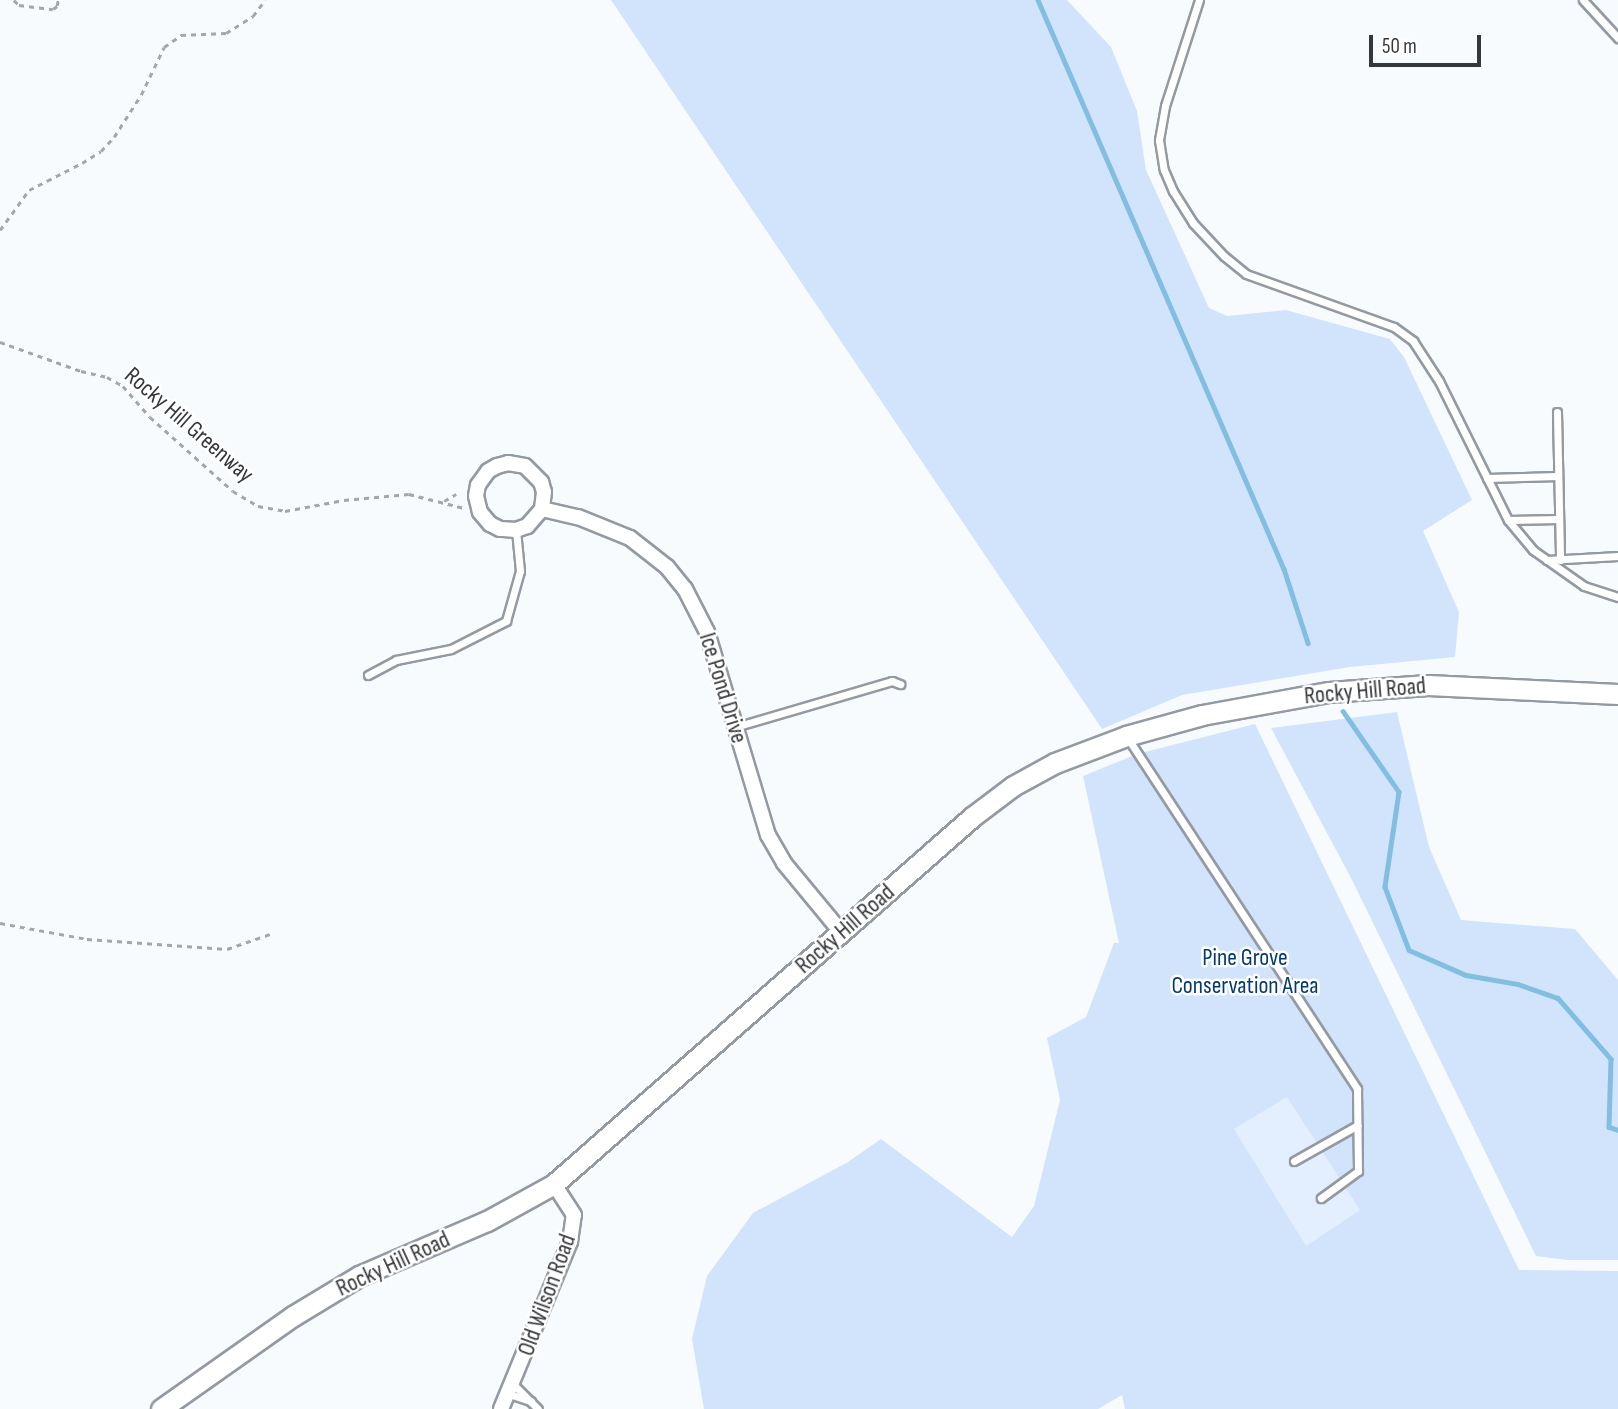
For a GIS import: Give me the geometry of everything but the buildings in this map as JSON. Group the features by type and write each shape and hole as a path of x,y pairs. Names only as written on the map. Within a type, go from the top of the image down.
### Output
{"main road":[{"name":"Rocky Hill Road","path":"161,1409 293,1316 359,1276 487,1222 554,1184 972,817 1013,786 1077,753 1126,736 1237,707 1329,692 1390,686 1488,687 1618,694"}],"street":[{"path":"508,463 525,466 538,477 544,492 542,509 532,523 516,530 495,527 480,512 476,496 481,480 492,468 508,463"},
{"name":"Ice Pond Drive","path":"542,509 614,529 644,547 667,567 685,589 701,617 768,835 784,863 841,932"},
{"name":"Old Wilson Road","path":"501,1409 570,1242 574,1215 554,1184"}],"lane":[{"path":"1199,0 1165,106 1159,140 1164,170 1172,191 1193,223 1224,256 1246,274 1394,327 1413,341 1439,381 1508,520 1532,550 1584,586 1618,597"},
{"path":"1583,0 1618,38"},
{"path":"1557,412 1560,559"},
{"path":"1487,478 1558,476"},
{"path":"1508,520 1559,519"},
{"path":"368,675 396,660 460,646 506,621 520,571 516,530"},
{"path":"1547,560 1618,556"},
{"path":"735,728 892,681 900,684"},
{"path":"1126,736 1357,1089 1358,1171 1321,1198"},
{"path":"1294,1161 1358,1125"},
{"path":"511,1389 531,1401 538,1409"}],"path":[{"path":"14,0 19,5 53,9 58,0"},
{"path":"0,230 29,190 101,151 114,137 141,95 164,47 181,35 226,33 253,16 265,0"},
{"name":"Rocky Hill Greenway","path":"0,342 81,371 107,377 123,386 150,417 233,491 258,506 285,511 344,500 409,494 480,512"},
{"path":"444,501 456,494"},
{"path":"0,923 86,939 227,950 270,934"}],"shaded area":[{"path":"1321,1075 1403,1211 1315,1264 1233,1128"}],"green space":[{"path":"611,0 1067,0 1111,47 1137,111 1146,170 1209,308 1227,316 1286,310 1390,339 1404,357 1472,500 1423,531 1459,612 1455,657 1350,667 1182,695 1102,729"},
{"path":"1397,712 1429,847 1461,920 1575,929 1618,980 1618,1260 1567,1260 1536,1256 1351,878 1271,728"},
{"name":"Pine Grove Conservation Area","path":"1255,724 1519,1270 1618,1271 1618,1409 1125,1409 1122,1395 1098,1409 704,1409 692,1339 707,1276 753,1213 848,1162 881,1139 1012,1237 1034,1206 1060,1100 1047,1038 1086,1017 1114,943 1119,943 1083,776 1137,754","holes":["1287,1097 1360,1210 1306,1246 1234,1129"]}],"waterway":[{"path":"1038,0 1284,569 1308,643"},
{"path":"1343,711 1399,792 1385,887 1409,950 1466,975 1518,984 1558,998 1611,1059 1609,1127 1618,1130"}]}
